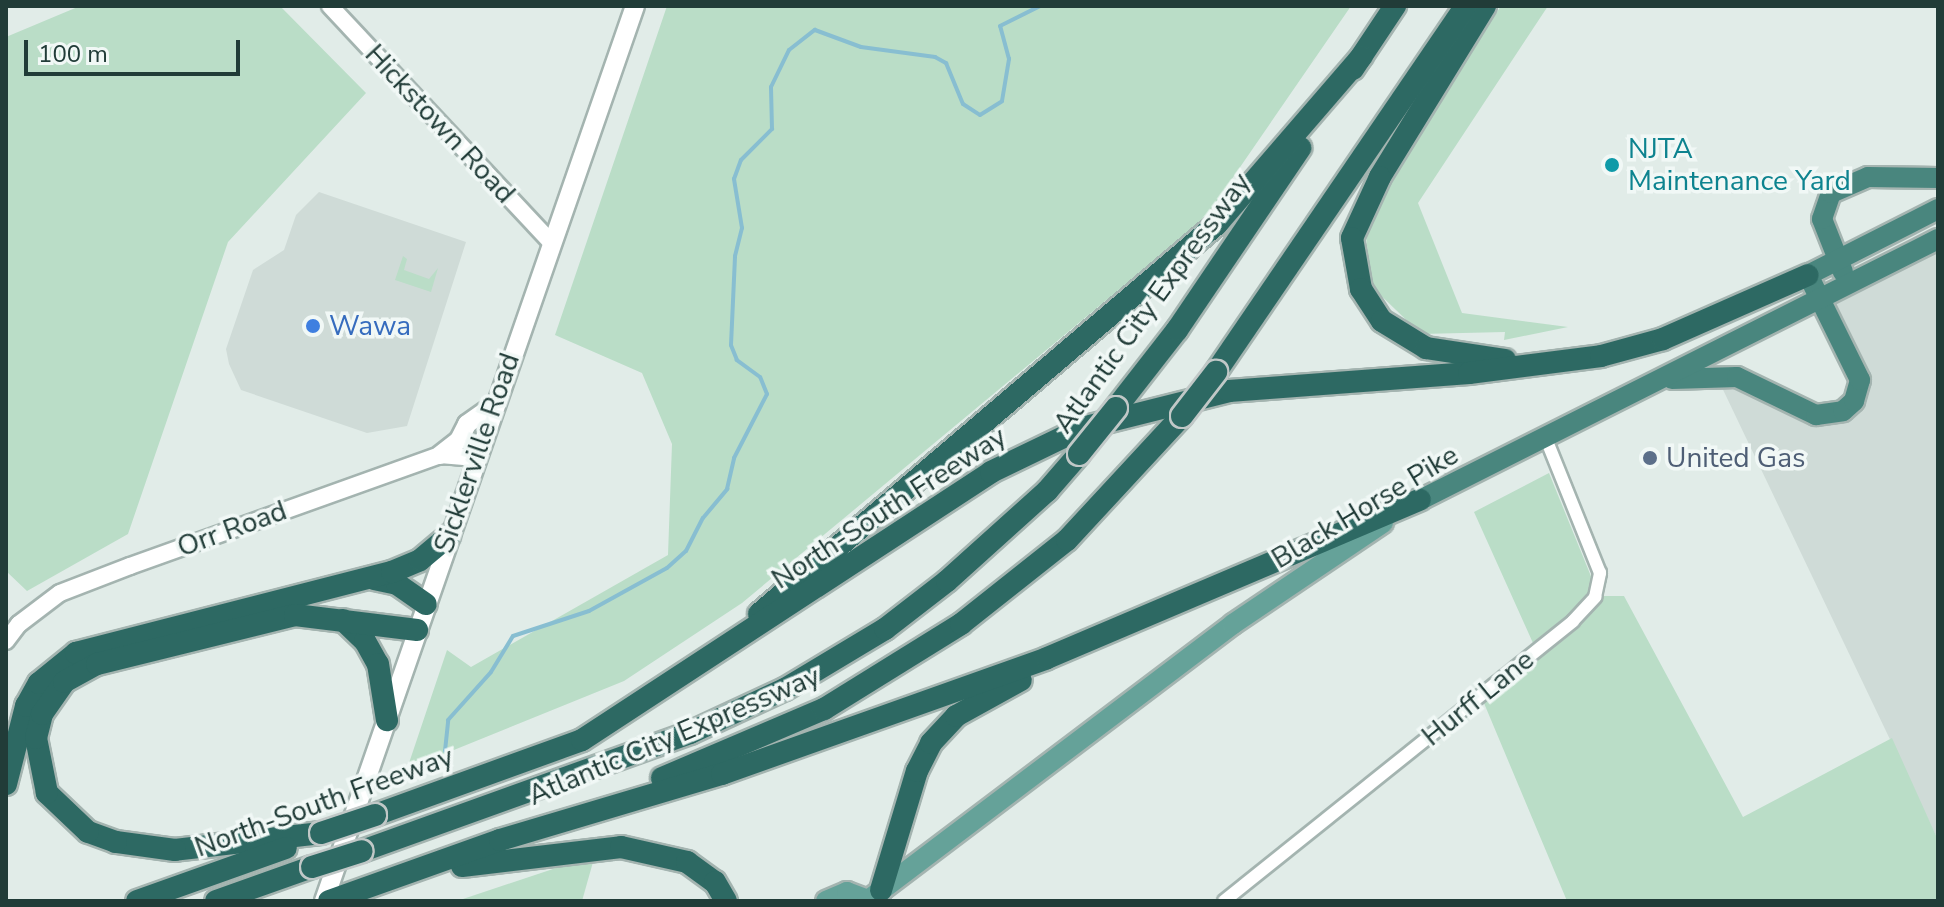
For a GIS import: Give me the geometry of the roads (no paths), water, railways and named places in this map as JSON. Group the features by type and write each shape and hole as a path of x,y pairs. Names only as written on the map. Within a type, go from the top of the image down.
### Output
{"highway":[{"name":"Atlantic City Expressway","path":"216,901 690,733 785,689 885,629 947,581 1047,491 1079,454 1177,330 1395,6"},
{"name":"Atlantic City Expressway","path":"500,840 772,734 899,666 1067,540 1182,416 1216,372 1466,6"},
{"path":"1485,6 1359,214 1352,238 1355,267 1369,305 1382,321 1426,348 1562,364"},
{"path":"697,669 1217,224 1361,57"},
{"path":"1849,284 1822,219 1831,193 1868,177 1938,178"},
{"path":"1660,380 1737,377 1816,415 1843,411 1854,401 1860,380 1808,275 1938,209"},
{"name":"Black Horse Pike","path":"1420,500 1938,239"},
{"name":"North-South Freeway","path":"137,901 582,740 697,669 991,472 1082,428 1229,391 1562,364 1663,339 1808,275"},
{"path":"332,900 500,840 722,774 1132,623 1420,500"},
{"path":"6,784 26,706 58,663 76,653 407,567 449,536"},
{"path":"369,578 397,584 426,604"},
{"path":"321,833 175,850 116,842 65,815 47,793 36,738 42,714 64,682 97,664 295,615 417,630"},
{"path":"343,619 365,641 378,664 387,720"},
{"path":"871,898 917,771 931,743 956,716 1132,623"},
{"path":"332,900 484,861 621,847 687,862 709,876 726,901"}],"main road":[{"name":"Sicklerville Road","path":"332,900 417,630 550,241 635,6"},
{"path":"440,455 459,440 467,424 493,406"},
{"name":"Black Horse Pike","path":"871,898 1233,624 1420,500"},
{"path":"826,901 847,892 871,898"}],"street":[{"name":"Hickstown Road","path":"330,6 550,241"},
{"name":"Hurff Lane","path":"1224,901 1573,621 1595,597 1600,573 1546,439"},
{"name":"Orr Road","path":"6,641 19,624 60,593 440,455 476,458"}],"waterway":[{"path":"445,751 448,720 491,672 513,636 589,611 667,568 686,551 703,518 727,489 734,458 767,394 760,377 737,360 731,345 735,256 742,228 734,179 741,160 772,129 771,87 789,50 815,30 861,47 935,57 946,63 963,104 980,115 1002,101 1009,59 1000,26 1040,6"}],"place":[{"name":"NJTA Maintenance Yard","path":"1612,165"},
{"name":"Wawa","path":"313,326"},
{"name":"United Gas","path":"1650,458"}]}
